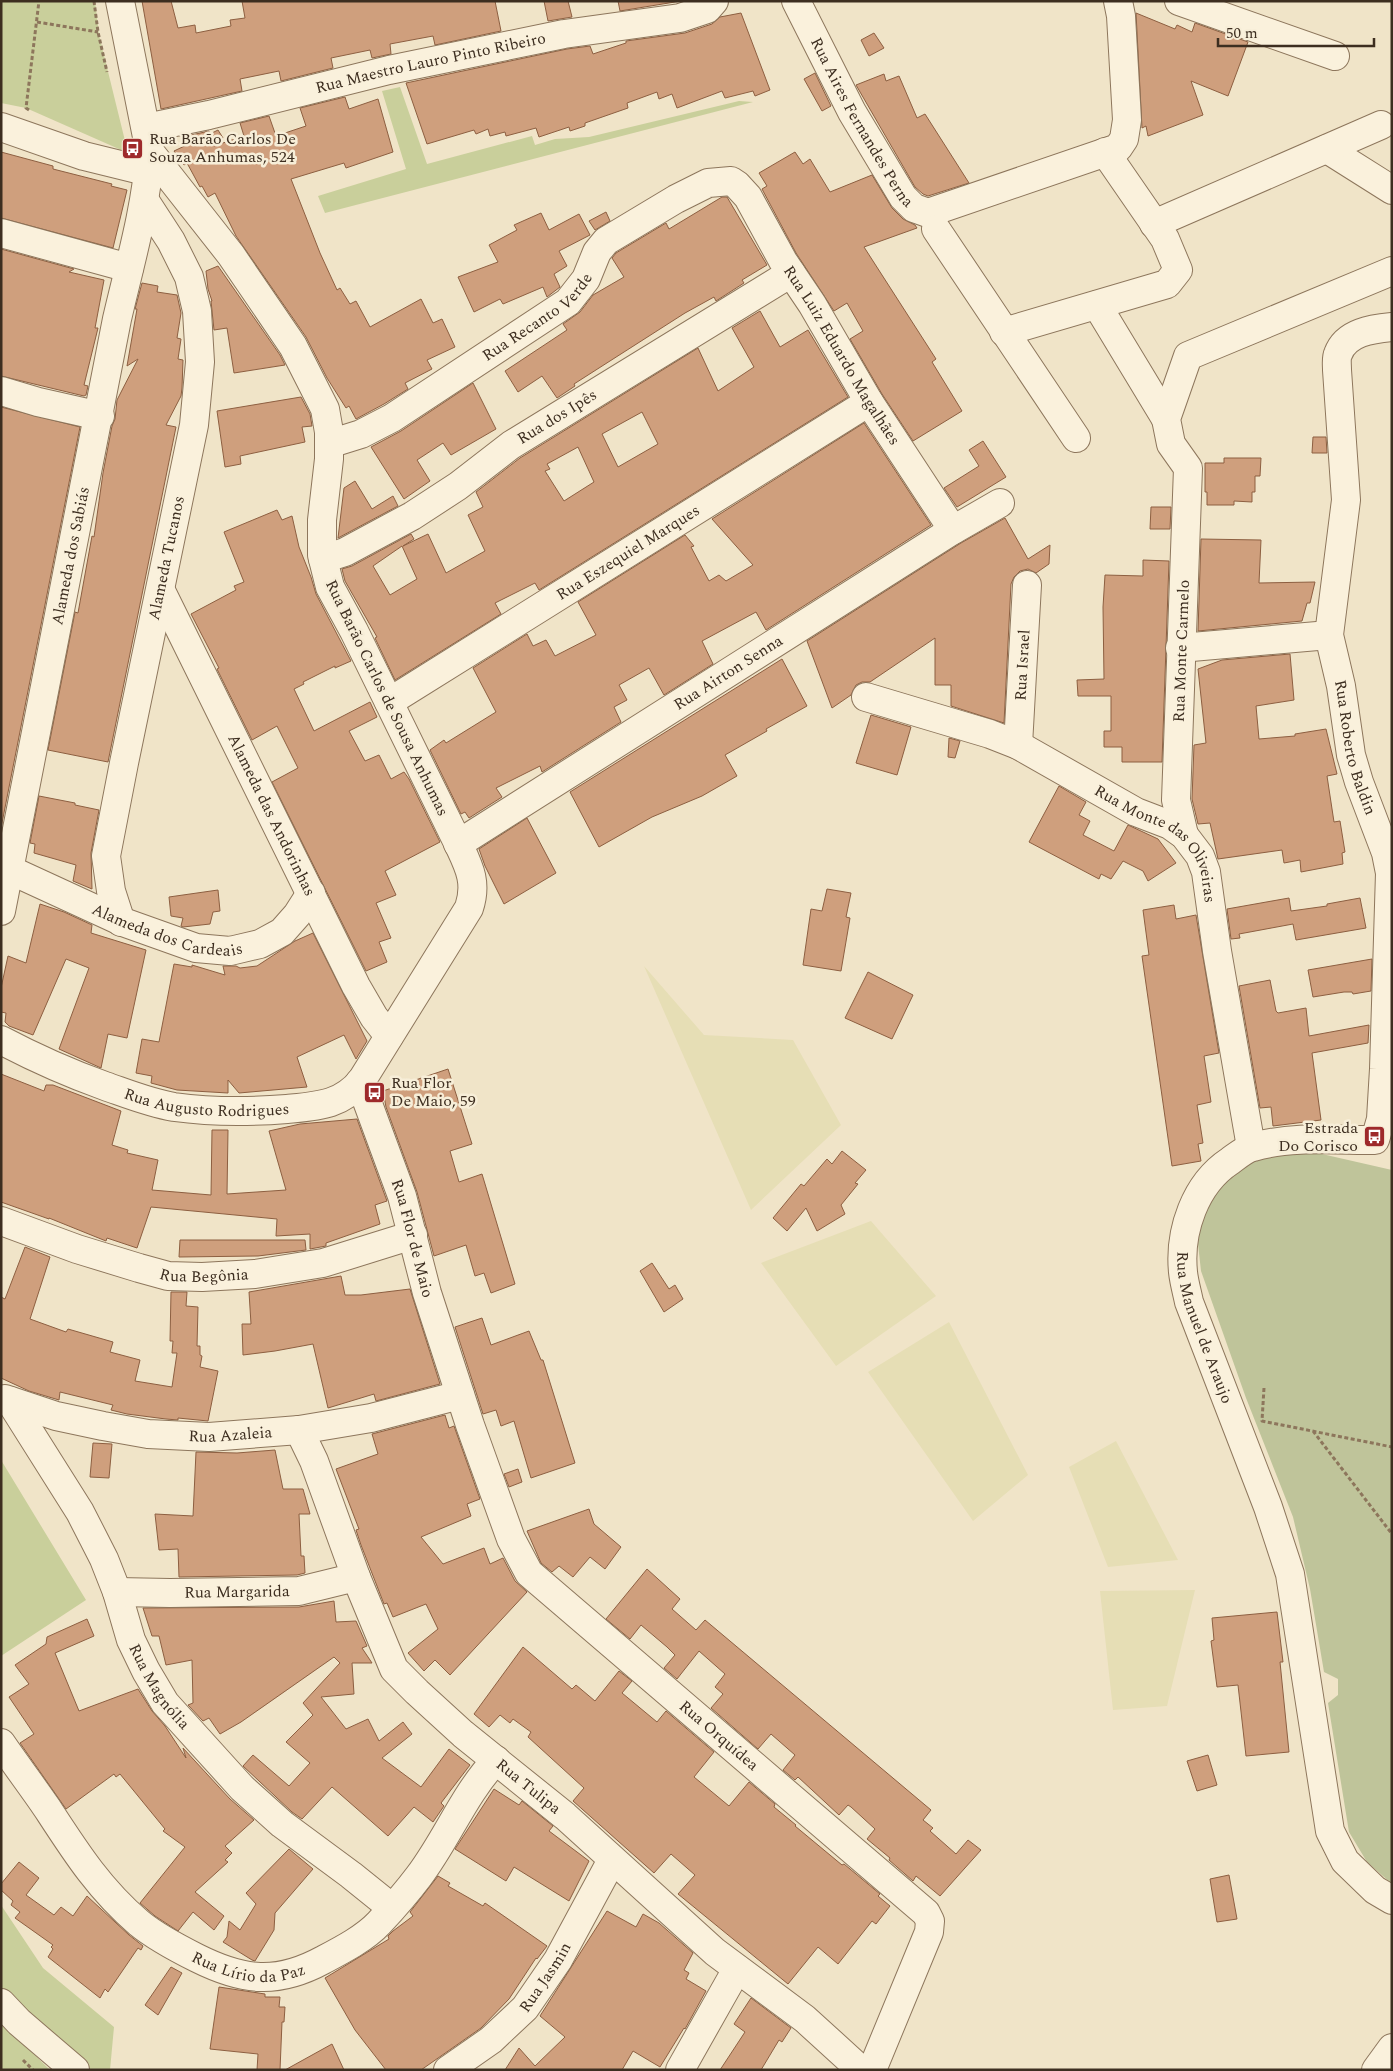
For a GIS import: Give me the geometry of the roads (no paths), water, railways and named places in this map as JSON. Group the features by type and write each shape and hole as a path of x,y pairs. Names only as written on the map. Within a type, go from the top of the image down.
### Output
{"street":[{"name":"Rua Barão Carlos de Sousa Anhumas","path":"120,1 148,151 230,255 293,346 325,409 329,432 330,459 322,520 323,559 330,587 389,702 458,844 474,885 469,908 389,1036"},
{"name":"Rua Maestro Lauro Pinto Ribeiro","path":"148,151 209,116 389,70 555,36 680,18 707,9 714,1"},
{"name":"Rua Aires Fernandes Perna","path":"796,1 852,112 903,197 920,212 928,213 1118,148 1124,138 1127,120 1121,16 1118,1"},
{"path":"1179,1 1335,56"},
{"path":"1154,224 1382,125"},
{"path":"1,127 84,156 148,151"},
{"path":"1327,149 1392,190"},
{"name":"Alameda dos Sabiás","path":"1,911 144,201 148,151"},
{"path":"1004,332 1168,284 1178,270 1165,239 1105,152"},
{"name":"Rua Recanto Verde","path":"329,444 361,434 392,418 568,302 586,279 597,252 606,242 626,228 708,183 731,181"},
{"name":"Rua Luiz Eduardo Magalhães","path":"731,181 748,197 791,273 812,304 869,402 953,530"},
{"name":"Alameda Tucanos","path":"121,922 111,891 106,856 194,425 200,362 197,311 189,277 171,241 144,201"},
{"path":"936,229 1076,438"},
{"path":"1,233 129,268"},
{"path":"1166,418 1188,356 1392,271"},
{"name":"Rua dos Ipês","path":"323,559 345,552 412,516 458,486 511,445 791,273"},
{"path":"1097,305 1166,418"},
{"name":"Rua Roberto Baldin","path":"1251,1147 1289,1141 1383,1145 1381,1119 1390,873 1386,852 1359,782 1351,754 1341,686 1329,634 1346,500 1337,370 1338,354 1349,338 1367,329 1392,327"},
{"path":"1,391 38,402 100,416"},
{"name":"Rua Eszequiel Marques","path":"389,702 869,402"},
{"name":"Rua Monte Carmelo","path":"1166,418 1171,444 1188,468 1176,800 1184,835"},
{"name":"Rua Airton Senna","path":"458,844 953,530 1000,503"},
{"name":"Rua Israel","path":"1018,745 1027,585"},
{"name":"Alameda das Andorinhas","path":"161,591 356,986 374,1017 389,1036"},
{"path":"1180,648 1329,634"},
{"name":"Rua Monte das Oliveiras","path":"866,697 990,734 1018,745 1136,812 1170,825 1184,835 1200,856 1206,872 1217,951 1251,1147"},
{"name":"Alameda dos Cardeais","path":"10,870 121,922 196,948 230,951 260,944 282,932 297,915 311,893"},
{"name":"Rua Augusto Rodrigues","path":"1,1040 56,1068 139,1099 207,1110 261,1111 310,1107 342,1099 352,1092 360,1082 389,1036"},
{"name":"Rua Flor de Maio","path":"360,1082 402,1196 427,1293 460,1395"},
{"name":"Rua Manuel de Araujo","path":"1251,1147 1218,1169 1203,1188 1192,1210 1184,1237 1183,1271 1189,1302 1274,1525 1290,1574 1330,1831 1345,1861 1374,1890 1392,1900"},
{"name":"Rua Begônia","path":"1,1221 77,1249 168,1276 202,1277 255,1274 323,1263 413,1236"},
{"name":"Rua Azaleia","path":"6,1399 56,1416 148,1434 209,1437 299,1430 372,1418 460,1395"},
{"name":"Rua Orquídea","path":"460,1395 511,1539 529,1573 926,1913 930,1921 929,1932 872,2070"},
{"name":"Rua Magnólia","path":"6,1399 80,1512 104,1558 117,1592 131,1640 146,1671 165,1703 242,1788 282,1824 392,1908"},
{"name":"Rua Tulipa","path":"299,1430 314,1461 356,1577 394,1669 456,1728 566,1816 715,1952 805,2019 861,2070"},
{"name":"Rua Margarida","path":"117,1592 156,1594 300,1591 356,1577"},
{"name":"Rua Lírio da Paz","path":"1,1743 88,1871 140,1924 173,1946 208,1964 231,1972 261,1978 281,1977 309,1968 339,1952 378,1924 419,1876 482,1775 496,1760"},
{"name":"Rua Jasmin","path":"448,2070 491,2040 525,2008 558,1960 612,1860"},
{"path":"680,2070 737,1969"},
{"path":"1,2003 19,2022 75,2070"},
{"path":"1376,2070 1392,2048"}],"place":[{"name":"Rua Barão Carlos De Souza Anhumas, 524","path":"133,148"},
{"name":"Rua Flor De Maio, 59","path":"375,1092"},
{"name":"Estrada Do Corisco","path":"1374,1137"}]}
